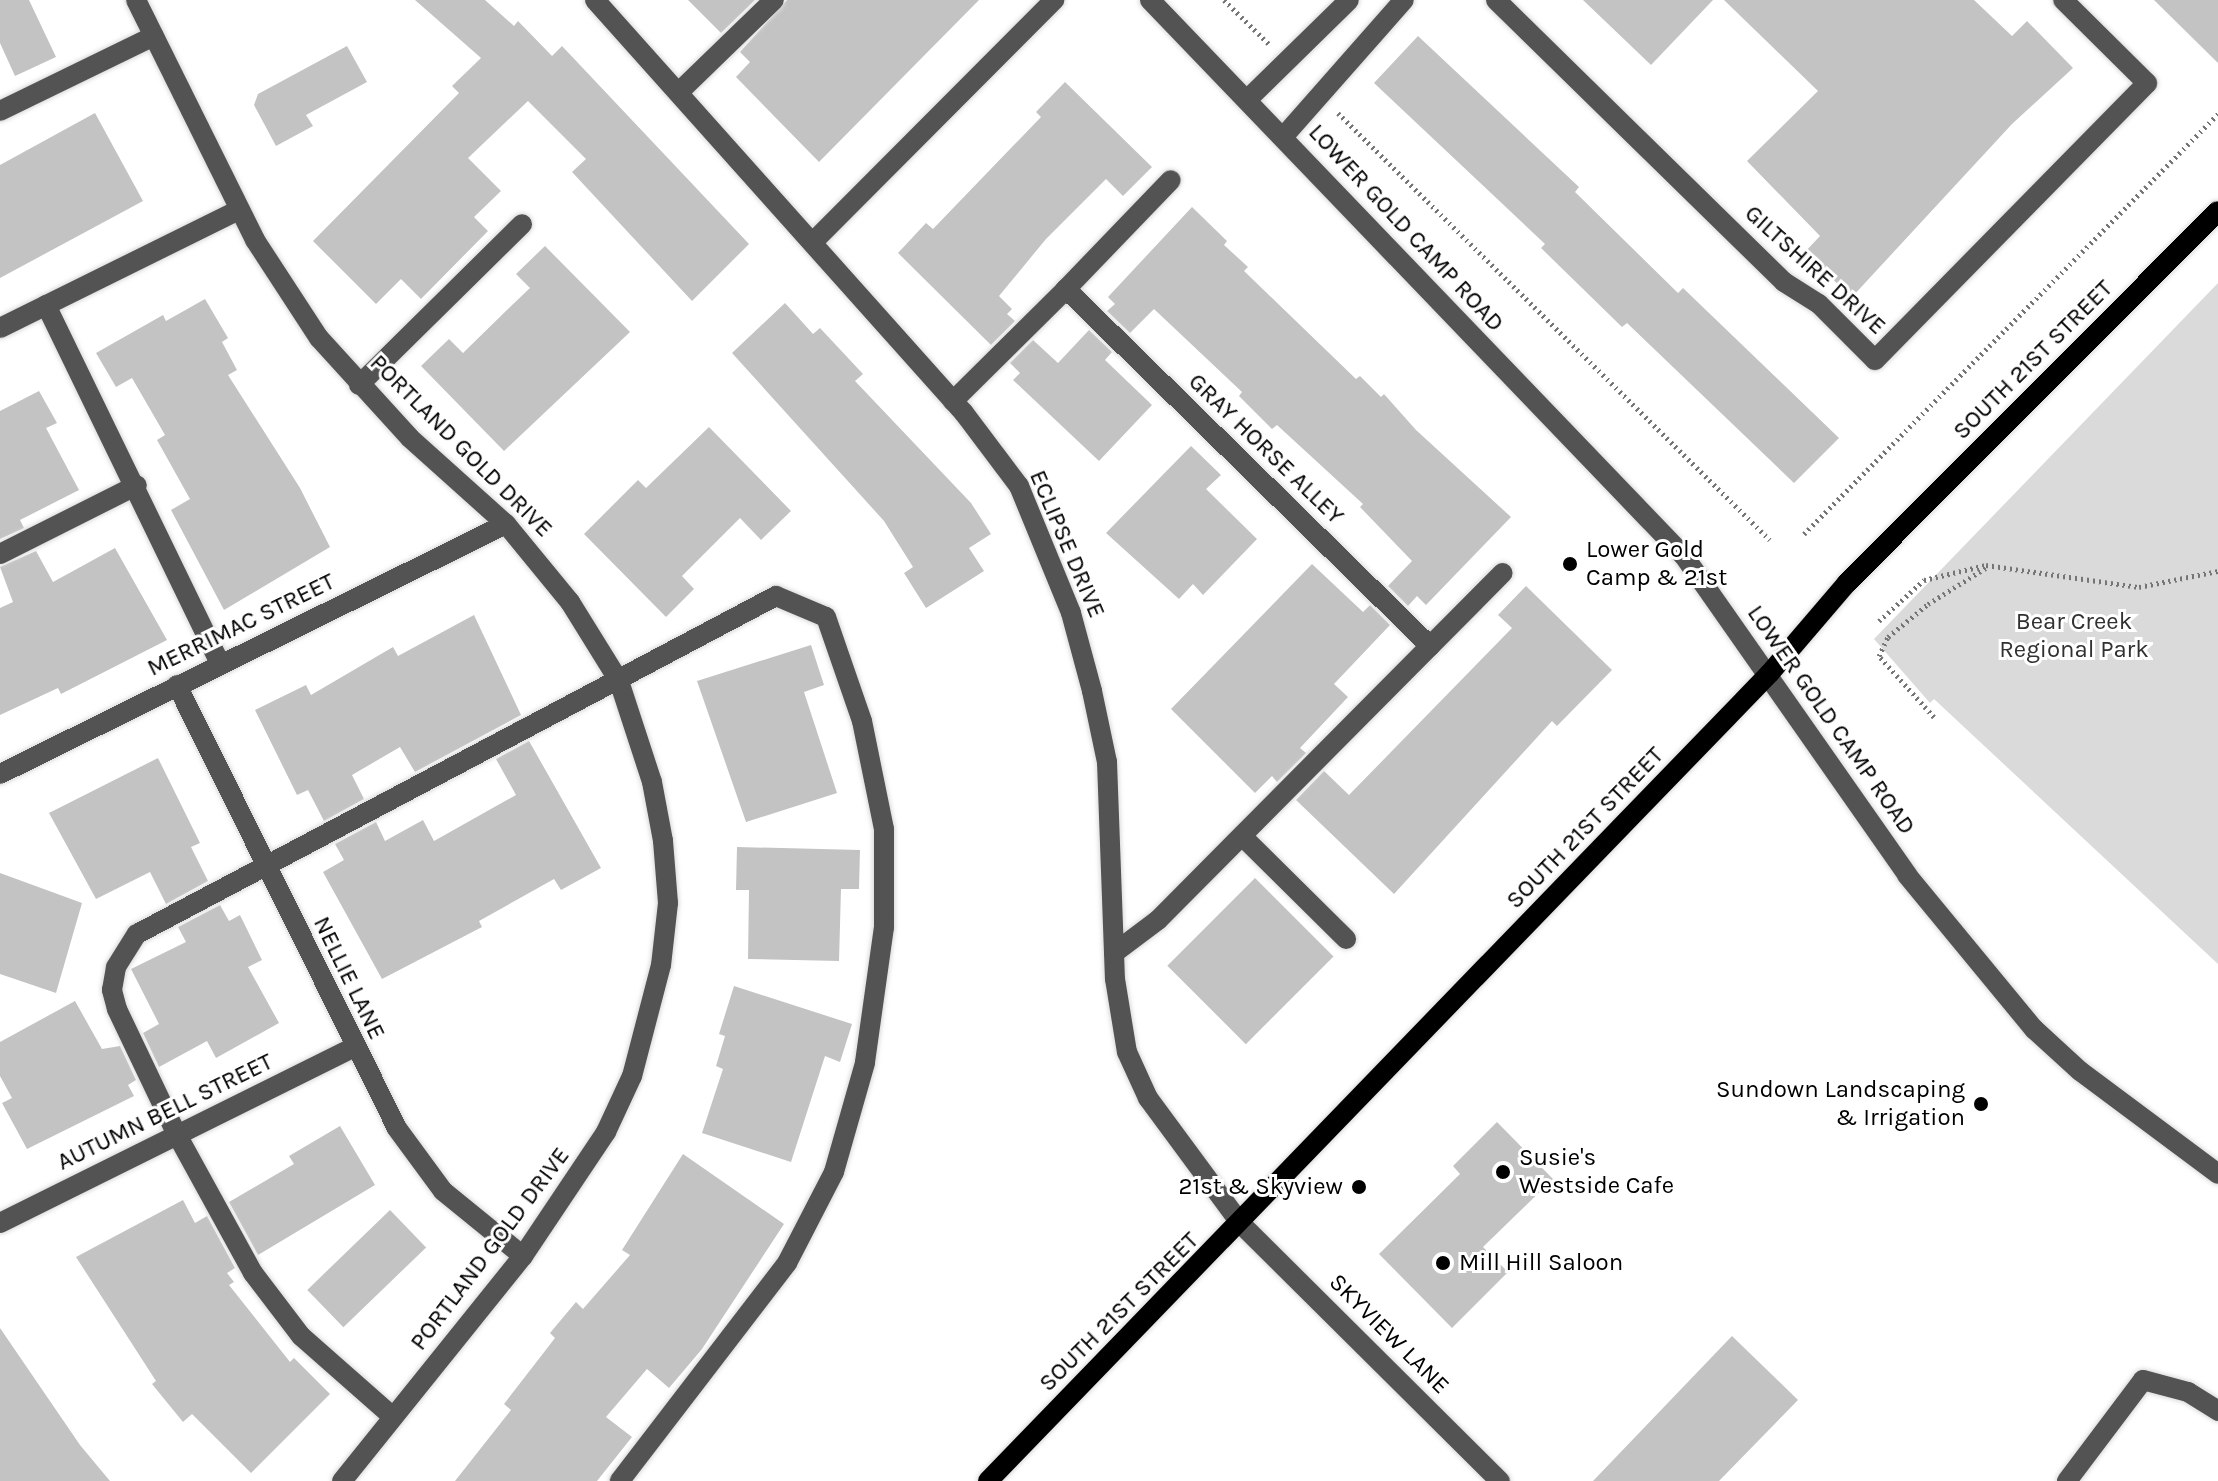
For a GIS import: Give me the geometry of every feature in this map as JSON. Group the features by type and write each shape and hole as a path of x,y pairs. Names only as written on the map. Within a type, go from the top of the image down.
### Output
{"main road":[{"name":"SOUTH 21ST STREET","path":"988,1481 1241,1224 1770,673 1847,583 2218,211"}],"street":[{"name":"PORTLAND GOLD DRIVE","path":"136,0 239,210 274,274 359,385 506,524 545,566 619,681 652,782 663,841 668,903 661,965 632,1076 606,1132 523,1256 342,1481"},
{"name":"ECLIPSE DRIVE","path":"595,0 953,401 1019,486 1071,613 1107,762 1114,953 1127,1052 1148,1098 1241,1224"},
{"path":"679,92 774,0"},
{"path":"813,242 1054,0"},
{"name":"LOWER GOLD CAMP ROAD","path":"1150,0 1284,136 1684,556 1770,673 1907,875 2034,1029 2080,1071 2218,1174"},
{"path":"1248,99 1349,0"},
{"path":"1284,136 1404,0"},
{"name":"GILTSHIRE DRIVE","path":"1496,0 1784,282 1819,304 1875,360 2147,83 2063,0"},
{"path":"0,111 154,36"},
{"path":"953,401 1171,180"},
{"path":"0,328 239,210"},
{"path":"359,385 522,224"},
{"name":"GRAY HORSE ALLEY","path":"1066,289 1430,646"},
{"path":"46,305 137,485 221,665"},
{"path":"0,554 137,485"},
{"name":"MERRIMAC STREET","path":"0,774 506,524"},
{"path":"1114,953 1158,920 1243,837 1503,573"},
{"path":"393,1417 273,1305 177,1135 117,1009 112,990 116,967 137,934 776,596 826,617 862,721 884,829 884,927 865,1063 834,1172 787,1263 620,1481"},
{"name":"NELLIE LANE","path":"177,685 353,1048 396,1127 435,1181 472,1218 523,1256"},
{"path":"1243,837 1346,939"},
{"name":"AUTUMN BELL STREET","path":"0,1223 353,1048"},
{"name":"SKYVIEW LANE","path":"1241,1224 1500,1481"},
{"path":"2067,1481 2143,1380 2188,1392 2218,1411"}],"path":[{"path":"1224,0 1286,62"},
{"path":"1321,96 1770,540"},
{"path":"1804,534 2218,114"},
{"path":"1934,717 1879,656 1888,637 1918,612 1992,565"},
{"path":"1879,621 1924,580 1992,565 2139,587 2218,571"}],"green space":[{"name":"Bear Creek Regional Park","path":"2218,283 2218,964 1934,699 1930,703 1874,639"}],"building":[{"path":"0,0 29,0 56,57 15,76 0,43"},
{"path":"415,0 485,0 514,26 518,21 552,56 562,46 749,244 692,301 572,172 586,159 528,101 468,158 501,191 474,217 488,231 421,299 401,279 376,304 313,241 459,93 452,86 481,58"},
{"path":"688,0 755,0 721,33"},
{"path":"787,0 979,0 819,162 736,77 750,62 740,52"},
{"path":"1583,0 1713,0 1651,65"},
{"path":"1724,0 1974,0 2012,36 2027,21 2073,68 2012,124 1852,297 1804,253 1820,236 1747,161 1818,91"},
{"path":"2154,0 2218,0 2218,63"},
{"path":"1418,36 1579,187 1575,192 1678,293 1683,288 1839,438 1794,483 1627,323 1622,327 1541,248 1545,244 1374,83"},
{"path":"347,46 367,82 306,115 313,126 276,146 254,105 258,94"},
{"path":"1065,82 1152,167 1123,196 1106,179 1046,239 999,296 1012,309 1007,314 1015,321 991,345 898,253 926,223 933,229 1041,117 1036,112"},
{"path":"95,113 143,201 0,278 0,165"},
{"path":"1192,207 1227,241 1224,245 1248,267 1244,271 1356,379 1360,376 1381,397 1384,394 1416,430 1511,517 1426,605 1417,596 1408,606 1388,586 1412,561 1360,507 1363,504 1277,425 1272,429 1239,396 1242,392 1154,309 1130,333 1107,311 1115,304 1108,297"},
{"path":"545,246 630,332 504,451 421,366 449,339 463,353 530,288 516,274"},
{"path":"205,299 228,338 222,342 237,370 228,375 300,488 330,547 224,610 171,510 190,499 157,440 165,435 132,378 116,387 96,353 163,315 166,321"},
{"path":"785,303 813,334 820,328 863,374 855,381 971,503 991,534 969,548 984,571 926,608 904,573 913,567 884,521 732,353"},
{"path":"1089,330 1112,352 1105,360 1152,405 1099,461 1013,380 1020,373 1010,363 1033,340 1058,363"},
{"path":"39,391 57,423 46,428 79,490 20,520 24,528 0,539 0,411"},
{"path":"709,427 791,511 761,540 740,518 682,576 694,589 666,617 584,534 638,480 646,488"},
{"path":"1191,446 1221,475 1206,489 1257,539 1203,595 1193,584 1179,599 1106,533"},
{"path":"115,548 167,640 61,694 58,688 0,715 0,608 13,602 0,567 36,551 53,582"},
{"path":"1312,564 1363,612 1370,605 1390,625 1334,684 1348,697 1300,748 1306,753 1277,782 1272,776 1255,793 1171,709"},
{"path":"1526,586 1612,670 1557,726 1552,721 1394,894 1296,800 1324,771 1349,795 1512,628 1498,615"},
{"path":"474,615 521,715 415,772 400,747 352,775 364,799 324,821 308,790 297,795 255,710 306,685 311,695 393,647 398,656"},
{"path":"811,645 824,685 804,692 837,793 746,822 697,681"},
{"path":"529,741 601,868 561,890 554,879 479,921 482,927 382,979 323,872 344,860 335,844 376,822 385,841 423,820 434,841 516,795 496,759"},
{"path":"158,758 200,843 191,847 208,881 166,904 150,872 96,899 49,813"},
{"path":"737,847 860,850 859,889 841,889 839,961 748,959 749,890 736,890"},
{"path":"0,873 82,903 56,993 0,974"},
{"path":"1255,878 1333,956 1246,1044 1167,966"},
{"path":"220,905 229,921 240,915 262,960 248,967 279,1023 216,1058 207,1041 159,1067 143,1033 159,1024 131,969 186,942 178,927"},
{"path":"734,986 852,1024 840,1062 825,1056 791,1162 702,1133 723,1069 716,1066 725,1036 719,1034"},
{"path":"75,1001 102,1049 120,1046 136,1080 128,1085 134,1096 27,1149 2,1103 12,1098 0,1076 0,1042"},
{"path":"1497,1122 1553,1179 1483,1247 1508,1272 1452,1328 1379,1254 1460,1174 1453,1166"},
{"path":"340,1126 375,1185 258,1255 229,1202 294,1164 289,1156"},
{"path":"683,1154 784,1224 702,1349 669,1388 647,1369 606,1417 632,1437 597,1481 455,1481 511,1410 504,1404 555,1338 550,1333 576,1302 583,1309 630,1255 622,1250"},
{"path":"183,1200 195,1223 207,1216 235,1268 227,1273 234,1282 229,1285 290,1362 294,1358 330,1394 251,1473 192,1414 183,1422 152,1384 156,1381 76,1257"},
{"path":"390,1210 426,1247 343,1327 307,1290"},
{"path":"0,1328 80,1445 110,1481 0,1481"},
{"path":"1732,1336 1798,1400 1719,1481 1593,1481"}],"place":[{"name":"Lower Gold Camp & 21st","path":"1570,564"},
{"name":"Sundown Landscaping & Irrigation","path":"1981,1104"},
{"name":"Susie's Westside Cafe","path":"1503,1172"},
{"name":"21st & Skyview","path":"1359,1187"},
{"name":"Mill Hill Saloon","path":"1443,1263"}]}
